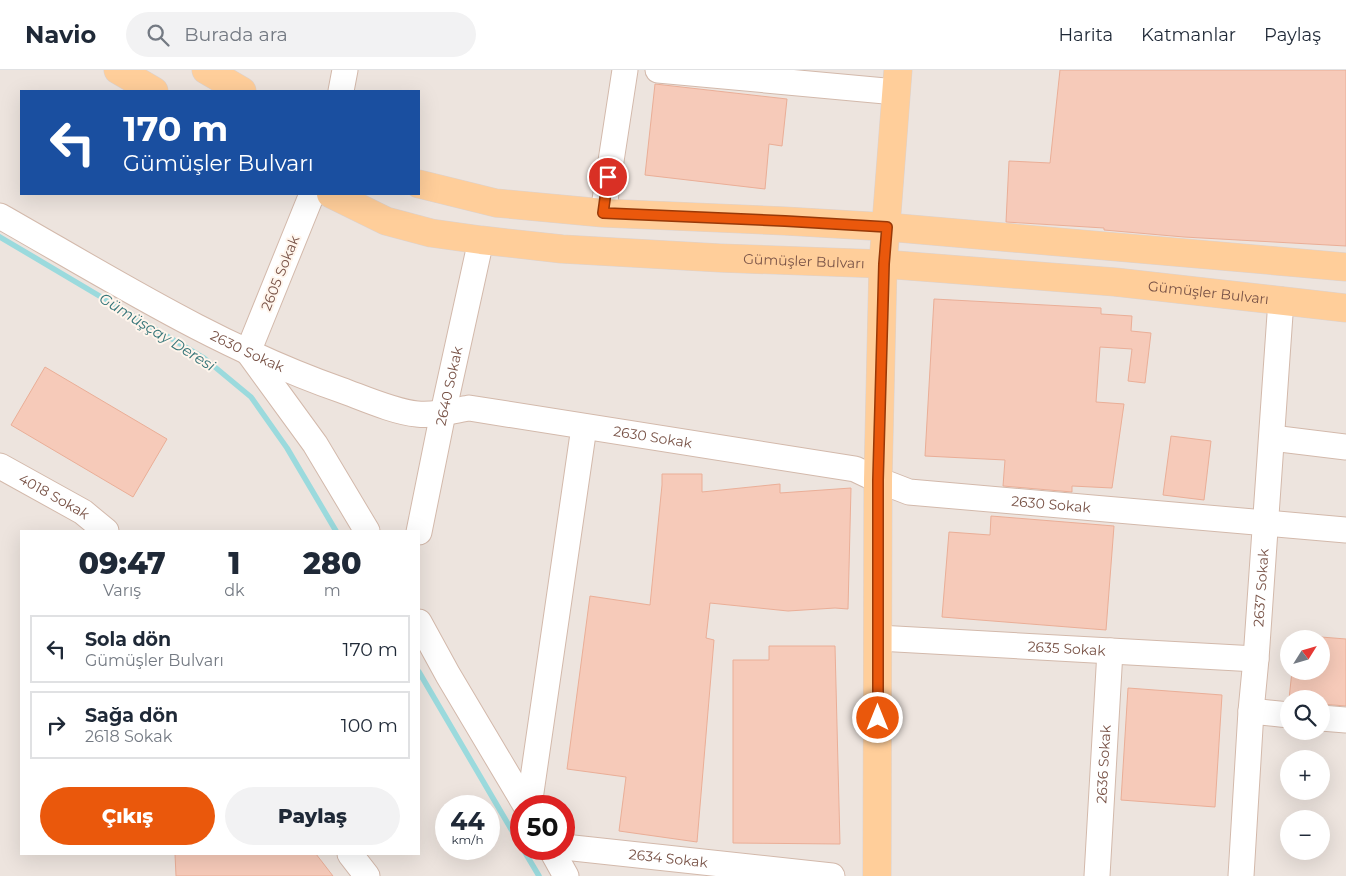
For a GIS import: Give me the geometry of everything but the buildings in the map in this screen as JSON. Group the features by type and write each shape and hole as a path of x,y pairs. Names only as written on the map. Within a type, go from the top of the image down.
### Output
{"main road":[{"path":"118,70 152,90"},
{"path":"206,70 240,90"},
{"path":"877,876 878,480 884,264 897,81"},
{"path":"420,184 496,203 603,213 776,220 887,227 1346,266"},
{"name":"Gümüşler Bulvarı","path":"333,195 386,220 431,233 480,240 562,249 720,258 884,264 1115,282 1346,308"}],"street":[{"path":"341,90 345,70"},
{"path":"603,213 625,70"},
{"path":"658,70 897,81"},
{"name":"2605 Sokak","path":"248,352 312,195"},
{"name":"2630 Sokak","path":"0,216 191,324 248,352 309,379 391,408 416,414 443,413 469,408 855,469 909,492 1346,530"},
{"name":"2640 Sokak","path":"419,530 480,240"},
{"name":"2637 Sokak","path":"1240,876 1281,300"},
{"path":"248,352 315,444 366,530"},
{"path":"529,795 584,427"},
{"path":"1272,438 1346,447"},
{"name":"4018 Sokak","path":"0,466 83,512 105,530"},
{"path":"420,624 448,675 520,795"},
{"name":"2635 Sokak","path":"878,638 1256,659"},
{"name":"2636 Sokak","path":"1097,876 1110,651"},
{"path":"1251,711 1280,713"},
{"path":"1330,719 1346,720"},
{"name":"2634 Sokak","path":"575,848 832,876"},
{"path":"351,855 366,876"},
{"path":"557,860 566,876"}],"shaded area":[{"path":"0,70 1346,70 1346,876 0,876"}],"waterway":[{"name":"Gümüşçay Deresi","path":"0,237 204,358 251,397 287,448 335,530"},
{"name":"Gümüşçay Deresi","path":"420,674 510,827"},
{"name":"Gümüşçay Deresi","path":"530,860 539,876"}],"route":[{"path":"608,177 603,213 887,227 884,264 878,480 878,718"}]}
